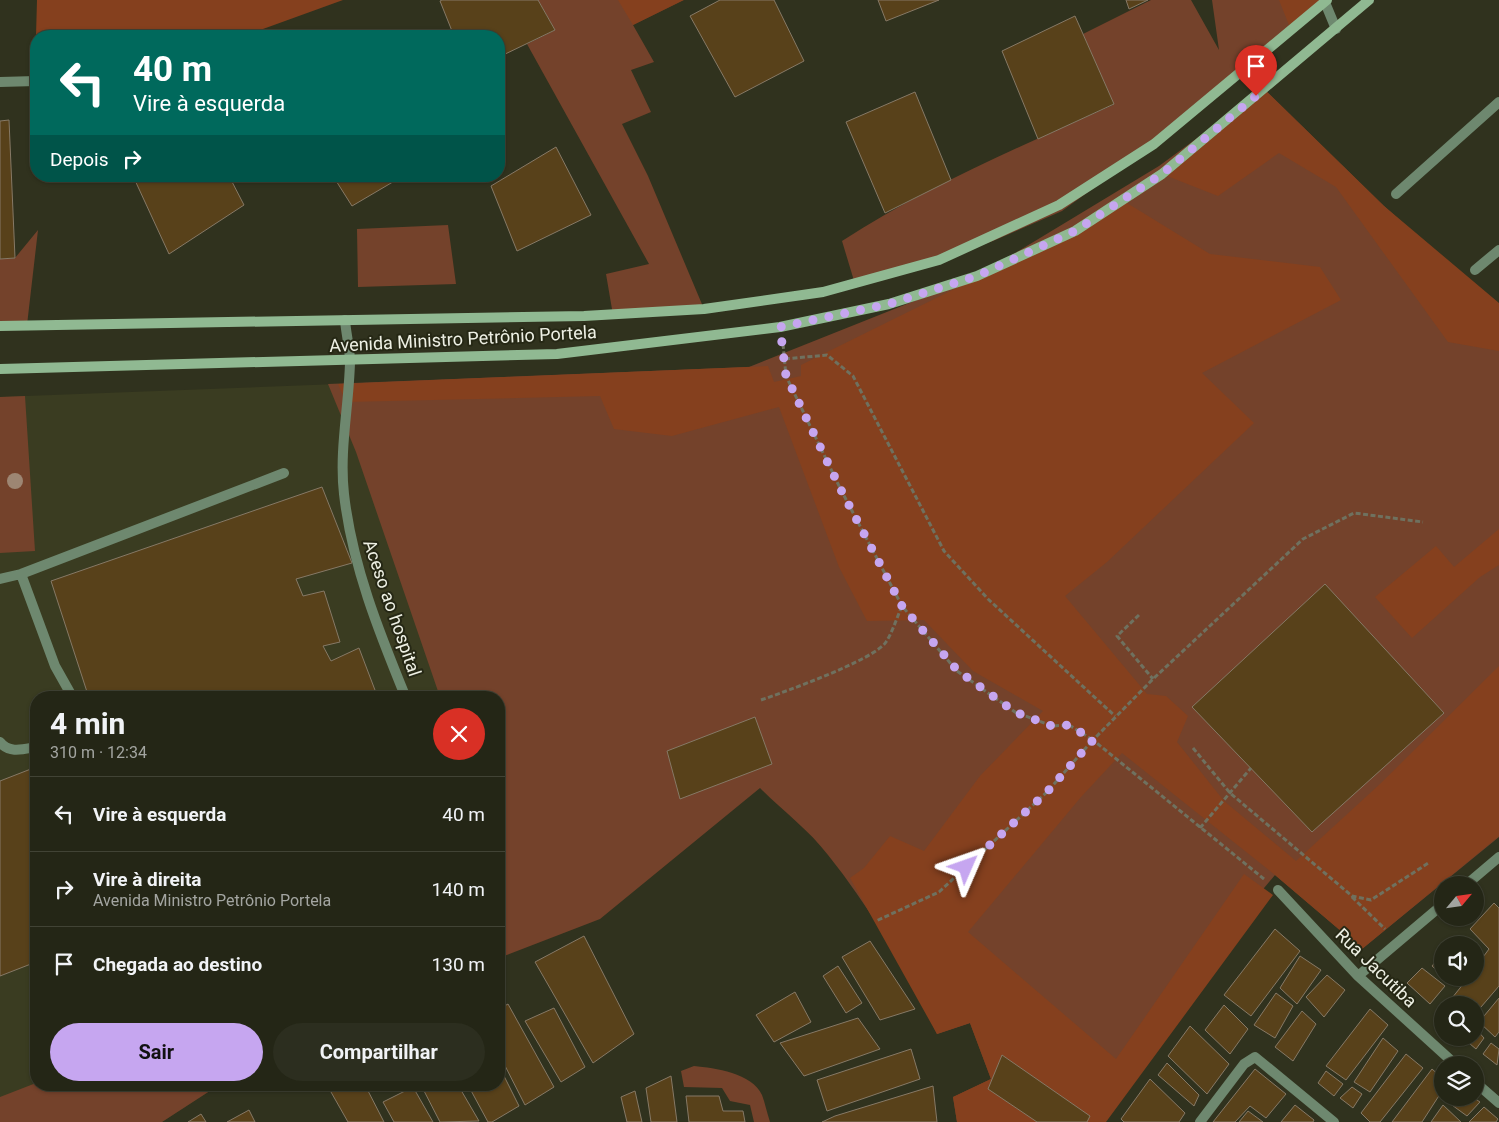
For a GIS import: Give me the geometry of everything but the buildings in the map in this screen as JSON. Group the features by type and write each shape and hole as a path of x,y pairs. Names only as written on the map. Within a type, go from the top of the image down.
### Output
{"street":[{"name":"Avenida Ministro Petrônio Portela","path":"0,326 584,316 704,309 823,292 939,260 1059,206 1154,144 1325,0"},
{"path":"1325,0 1336,29"},
{"name":"Avenida Ministro Petrônio Portela","path":"0,369 557,354 780,327 889,304 977,276 1075,231 1162,174 1370,0"},
{"path":"0,82 30,81"},
{"path":"1396,194 1499,102"},
{"path":"1475,270 1499,250"},
{"name":"Aceso ao hospital","path":"345,320 350,360 343,442 344,493 352,540 367,596 403,691"},
{"path":"0,579 21,574 284,473"},
{"path":"21,574 55,666 69,691"},
{"path":"0,742 10,749 30,748"},
{"path":"1477,876 1499,857"},
{"name":"Rua Jacutiba","path":"1278,890 1358,976 1446,1056"},
{"path":"1358,976 1434,912"},
{"path":"1200,1122 1244,1064 1255,1057 1334,1122"},
{"path":"1484,1090 1499,1104"}],"path":[{"path":"780,327 786,376 840,488 902,606 957,670 1015,712 1052,726 1069,725 1093,740 1278,890"},
{"path":"785,359 827,355 853,376 944,551 988,599 1114,716"},
{"path":"876,921 939,892 1047,792 1114,716 1304,539 1354,514 1423,522"},
{"path":"761,700 792,690 851,664 886,643 902,606"},
{"path":"1139,615 1117,636 1153,679"},
{"path":"1193,748 1230,794 1352,896 1385,930"},
{"path":"1200,828 1251,768"},
{"path":"1352,896 1371,900 1430,862"}],"shaded area":[{"path":"37,0 343,0 260,30 36,30"},
{"path":"538,0 683,0 633,25 654,62 631,70 651,112 622,124 648,176 704,309 613,315 606,274 649,264 527,44 555,30"},
{"path":"618,0 684,0 633,25"},
{"path":"1151,0 1191,0 1219,50 1212,0 1324,0 1154,144 1062,211 993,241 939,260 855,284 842,241 907,202 1009,152 1113,105 1083,34"},
{"path":"1279,0 1324,0 1291,30"},
{"path":"1264,89 1384,206 1499,309 1499,837 1451,876 1434,876 1434,890 1362,949 1275,875 1229,930 1104,1122 957,1122 953,1097 991,1079 970,1023 937,1034 914,987 888,941 844,876 812,837 760,788 600,919 505,956 505,691 438,691 356,452 328,384 749,367 977,276 1159,166"},
{"path":"1264,89 1384,206 1499,303 1499,351 1448,342 1336,187 1279,153 1218,196 1162,174"},
{"path":"1122,200 1210,254 1320,267 1341,300 1202,373 1254,423 1107,562 1065,596 1147,694 1166,696 1188,716 1177,742 1224,801 1296,861 1380,784 1499,666 1499,836 1451,876 1434,876 1434,890 1362,949 1275,875 1122,753 1081,797 968,932 1116,1059 1244,874 1273,895 1106,1122 957,1122 953,1097 991,1079 970,1023 937,1034 850,878 864,868 890,836 924,851 980,776 1043,711 973,671 924,620 867,621 839,567 779,407 672,436 614,429 600,396 346,402 338,384 768,366 774,382 801,376 801,365 1035,249"},
{"path":"448,225 456,284 358,287 357,229"},
{"path":"38,230 27,325 0,326 0,259 15,258"},
{"path":"338,384 451,691 30,691 30,1091 210,1091 162,1122 0,1122 0,397"},
{"path":"25,396 35,551 0,553 0,397"},
{"path":"1499,529 1499,565 1480,577 1412,638 1375,597 1436,546 1454,567"},
{"path":"694,1066 722,1070 750,1081 762,1095 770,1122 754,1122 750,1105 730,1101 722,1088 684,1087 681,1071"},
{"path":"30,1085 30,1091 210,1091 162,1122 0,1122 0,1097"}],"route":[{"path":"966,867 1047,792 1093,740 1069,725 1052,726 1015,712 957,670 902,606 840,488 786,376 780,327 889,304 977,276 1075,231 1162,174 1256,96"}]}
